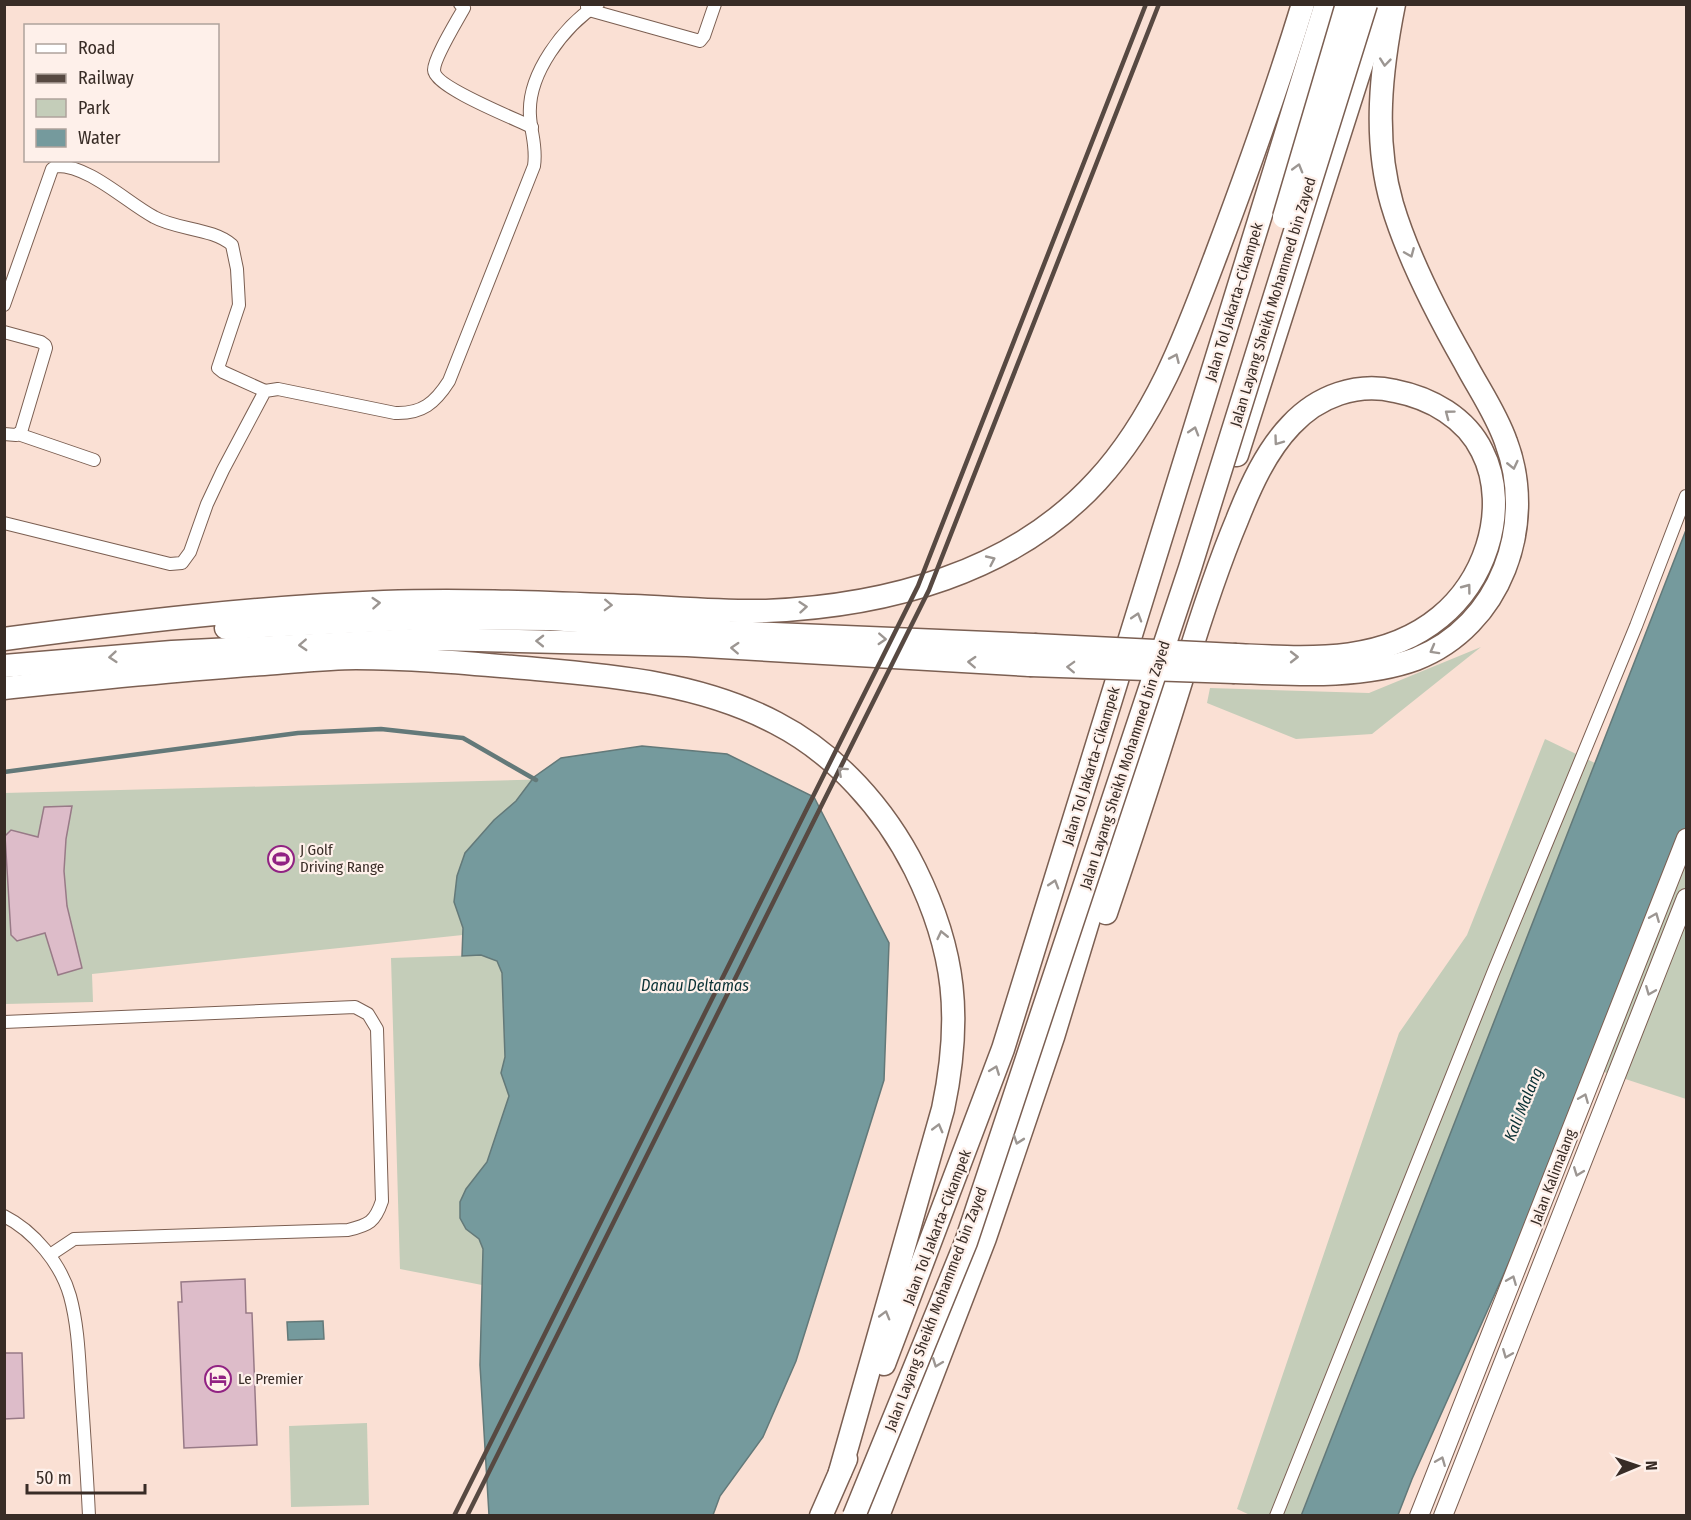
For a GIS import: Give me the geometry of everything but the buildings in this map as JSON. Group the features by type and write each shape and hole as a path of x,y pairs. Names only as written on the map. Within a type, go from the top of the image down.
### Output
{"highway":[{"path":"4,639 176,616 362,604 551,611 765,611 854,602 913,589 972,569 1008,552 1054,521 1097,482 1147,413 1174,360 1239,196 1304,4"},
{"name":"Jalan Tol Jakarta–Cikampek","path":"821,1515 908,1304 1003,1049 1326,4"},
{"name":"Jalan Layang Sheikh Mohammed bin Zayed","path":"841,1515 947,1256 1024,1041 1240,365 1347,4"},
{"name":"Jalan Layang Sheikh Mohammed bin Zayed","path":"854,1515 966,1242 1187,580 1366,4"},
{"path":"878,1515 985,1238 1053,1037 1115,833 1381,4"},
{"path":"4,666 172,652 433,639 1032,655 1235,664 1290,674 1340,672 1389,666 1433,651 1464,629 1483,608 1502,579 1510,557 1518,506 1516,481 1507,444 1489,405 1441,320 1415,265 1395,214 1385,178 1382,152 1382,99 1384,63 1394,4"},
{"path":"1053,1037 1066,1018 1078,992 1133,835 1214,574 1245,500 1272,450 1293,423 1311,407 1330,396 1348,391 1365,388 1412,394 1453,416 1479,445 1487,462 1492,482 1493,510 1489,542 1482,563 1475,577 1450,609 1410,638 1366,653 1235,664"},
{"path":"4,649 171,631 551,611 729,632 1032,655"},
{"path":"4,688 184,670 355,658 477,664 592,674 654,682 733,703 795,734 844,772 865,794 894,832 932,903 946,954 954,1009 954,1029 953,1057 943,1109 840,1472"}],"main road":[{"name":"Jalan Kalimalang","path":"1419,1515 1686,838"},
{"name":"Jalan Kalimalang","path":"1443,1515 1686,897"}],"street":[{"path":"460,4 464,8 437,59 434,71 436,78 451,89 532,127"},
{"path":"4,305 52,169 56,166 67,167 106,185 155,218 181,228 220,238 232,245 237,269 239,305 218,368 223,372 265,391 279,389 395,413 407,413 428,407 449,381 534,166 536,148 530,118 531,95 547,55 590,6 700,41 704,36 715,4"},
{"path":"4,332 45,345 22,429 18,434"},
{"path":"4,522 170,564 182,563 190,552 207,504 223,470 265,391"},
{"path":"4,434 18,434 94,460"},
{"path":"1276,1515 1489,984 1640,616 1686,496"},
{"path":"4,1022 355,1007 368,1014 377,1029 382,1201 377,1215 366,1226 348,1230 74,1239 50,1255"},
{"path":"4,1216 33,1236 50,1255 69,1295 77,1338 89,1515"}],"green space":[{"path":"1481,647 1372,734 1296,739 1207,703 1210,688 1369,693"},
{"path":"1545,739 1597,764 1301,1515 1250,1515 1237,1509 1399,1033 1467,935"},
{"name":"J Golf Driving Range","path":"555,779 558,925 92,974 93,1002 5,1004 4,793"},
{"path":"1686,837 1686,1099 1598,1070"},
{"path":"481,955 497,961 502,973 505,1057 501,1073 509,1096 487,1162 466,1189 460,1202 460,1218 466,1229 479,1239 483,1249 482,1285 400,1269 391,958"},
{"path":"367,1423 369,1505 291,1507 289,1426"}],"water":[{"name":"Kali Malang","path":"1686,530 1686,838 1595,1070 1398,1515 1301,1516"},
{"name":"Danau Deltamas","path":"642,746 727,754 814,797 889,943 884,1080 796,1361 763,1437 720,1496 713,1515 489,1515 480,1365 483,1249 479,1239 466,1229 460,1218 460,1202 466,1189 487,1162 509,1096 501,1073 505,1057 502,973 497,961 481,955 462,956 463,928 454,902 457,876 465,853 494,820 516,801 534,777 561,758"},
{"path":"323,1321 324,1339 288,1340 287,1322"}],"waterway":[{"path":"4,772 298,733 381,729 463,738 536,780"}],"railway":[{"path":"454,1516 918,586 1146,4"},
{"path":"467,1516 929,590 1159,4"}],"place":[{"name":"J Golf Driving Range","path":"281,859"},
{"name":"Le Premier","path":"218,1379"}]}
